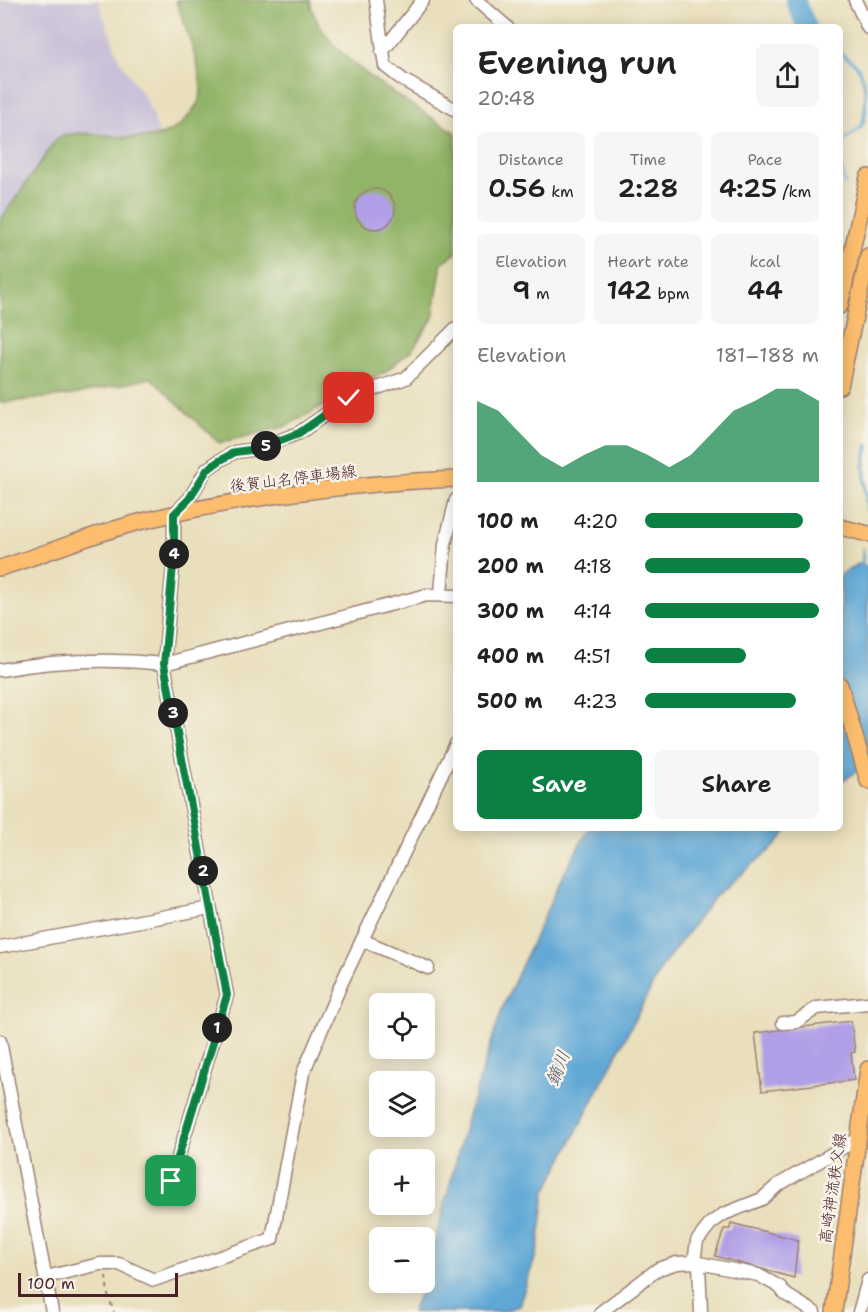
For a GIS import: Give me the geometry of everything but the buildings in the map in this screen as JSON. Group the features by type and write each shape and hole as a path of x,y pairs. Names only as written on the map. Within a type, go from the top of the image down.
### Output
{"main road":[{"path":"843,292 868,177"},
{"path":"843,372 868,256"},
{"name":"後賀山名停車場線","path":"0,568 140,522 174,514 316,493 453,479"},
{"path":"843,528 868,534"},
{"path":"843,695 868,780"},
{"name":"高崎神流秩父線","path":"834,1312 856,1140 863,1123 868,1069"}],"street":[{"path":"376,0 385,66 403,80 453,108"},
{"path":"382,52 423,0"},
{"path":"476,0 504,24"},
{"path":"855,0 868,28"},
{"path":"171,1181 227,995 164,664 174,555 174,514 189,499 207,470 219,461 235,452 257,449 299,433 349,398 406,378 453,331"},
{"path":"441,591 445,544 453,512"},
{"path":"0,670 78,660 123,660 164,664 453,588"},
{"path":"441,591 453,595"},
{"path":"46,1276 105,1264 119,1264 154,1280 272,1239 303,1073 362,940 453,750"},
{"path":"0,947 210,908"},
{"path":"362,940 428,968"},
{"path":"783,1023 796,1022 817,1008 868,1003"},
{"path":"0,1041 52,1312"},
{"path":"700,1312 697,1241 711,1223 724,1214 762,1198 777,1185 856,1140"},
{"path":"601,1312 658,1269 677,1263 697,1263 758,1275 780,1287 785,1294 814,1312"},
{"path":"860,1312 868,1280"}],"path":[{"path":"105,1264 108,1295 114,1312"}],"shaded area":[{"path":"0,0 98,0 120,61 147,101 169,160 0,401"}],"green space":[{"path":"176,0 310,0 316,20 348,58 369,76 453,131 453,255 442,263 433,318 412,350 383,373 284,427 219,443 151,378 72,395 0,403 0,221 57,138 80,133 131,138 152,137 170,131 186,119 199,101 201,89 193,49"}],"water":[{"path":"858,564 868,566 868,763 843,781 843,573"},
{"name":"鏑川","path":"587,831 787,831 776,845 717,894 663,965 545,1193 538,1249 519,1306 502,1312 412,1312 420,1293 435,1293 435,1240 467,1119 502,1009 561,879"}],"waterway":[{"path":"795,0 806,24"},
{"path":"843,55 859,70 866,95 861,127 843,142"},
{"path":"843,176 845,184"},
{"path":"867,510 864,466 868,445"},
{"path":"862,568 863,549"}],"route":[{"path":"171,1181 227,995 164,664 174,555 174,514 189,499 207,470 219,461 235,452 257,449 299,433 349,398"}]}
